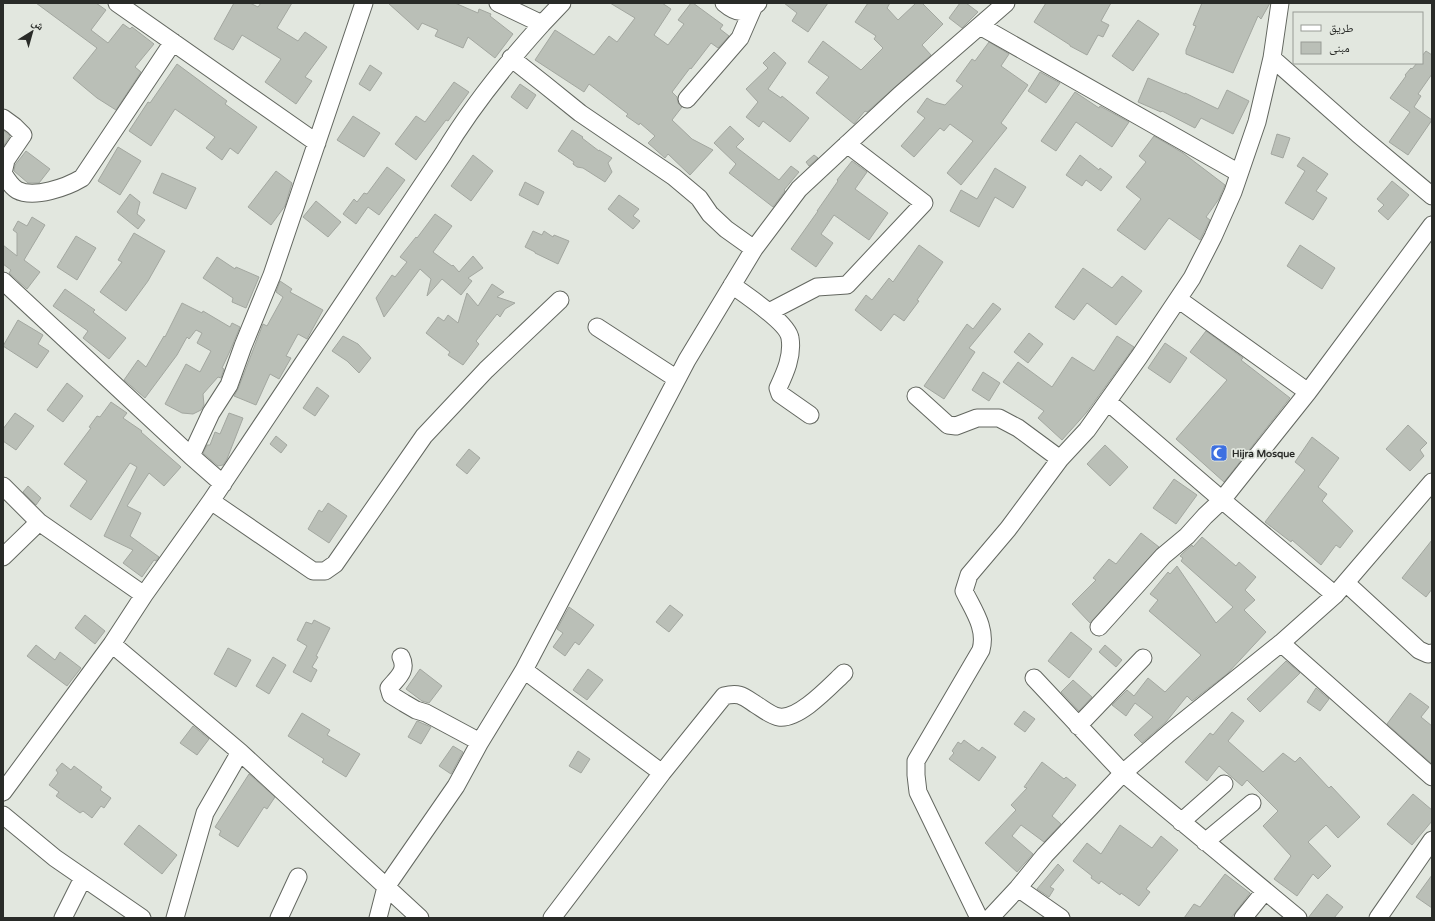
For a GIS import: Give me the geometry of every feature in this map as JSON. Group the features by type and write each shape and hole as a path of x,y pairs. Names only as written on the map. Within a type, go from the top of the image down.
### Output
{"street":[{"path":"117,3 317,143"},
{"path":"191,456 211,413 229,385 272,274 364,3"},
{"path":"498,3 542,24"},
{"path":"3,792 112,644 144,595 223,484 443,154 461,123 511,58 562,3"},
{"path":"724,3 732,10 738,12 746,12 755,5"},
{"path":"378,918 386,887 456,786 480,742 524,670 676,379 754,250 799,189 847,144 1006,3"},
{"path":"978,918 918,792 916,775 916,761 981,650 984,641 983,632 964,591 969,575 1008,529 1060,459 1087,430 1108,402 1192,278 1213,237 1233,192 1256,122 1272,58 1280,3"},
{"path":"687,99 740,38 755,5"},
{"path":"980,26 1239,173"},
{"path":"3,118 23,135 6,160 3,173 10,184 18,190 28,193 64,188 82,178 173,42"},
{"path":"511,58 580,113 674,177 699,198 710,214 726,229 754,250"},
{"path":"1272,58 1432,196"},
{"path":"769,312 817,287 847,285 924,203 847,144"},
{"path":"1100,627 1164,556 1187,536 1204,516 1222,500 1308,392 1432,225"},
{"path":"3,281 223,484"},
{"path":"732,285 769,312 786,329 790,337 788,367 778,388 780,394 810,415"},
{"path":"1178,299 1308,392"},
{"path":"211,501 313,571 325,571 335,564 424,436 486,370 560,300"},
{"path":"597,327 676,379"},
{"path":"916,396 948,425 956,426 976,418 1000,418 1018,428 1060,459"},
{"path":"1108,402 1222,500 1419,650 1428,654 1432,653"},
{"path":"990,918 1018,888 1045,855 1123,773 1169,733 1282,643 1340,589 1432,482"},
{"path":"3,486 39,522 144,595"},
{"path":"3,557 39,522"},
{"path":"1282,643 1431,774"},
{"path":"112,644 240,752 420,918"},
{"path":"402,657 404,669 389,688 391,695 416,710 426,713 480,742"},
{"path":"1078,726 1143,658"},
{"path":"524,670 662,773"},
{"path":"552,918 662,773 724,696 734,694 742,695 778,718 785,717 808,707 844,673"},
{"path":"1034,678 1123,773 1298,918"},
{"path":"175,918 205,813 240,752"},
{"path":"1181,822 1224,784"},
{"path":"1205,842 1252,803"},
{"path":"3,815 55,858 142,918"},
{"path":"1378,918 1431,844"},
{"path":"279,918 298,877"},
{"path":"63,918 84,878"},
{"path":"1018,888 1061,918"},
{"path":"1243,918 1265,891"}],"building":[{"path":"36,3 96,3 106,10 91,30 108,43 123,24 130,29 132,27 154,44 135,67 141,72 116,110 97,98 73,78 97,48"},
{"path":"234,3 250,3 258,7 261,3 292,3 277,28 298,41 305,32 327,47 305,77 312,81 296,104 265,82 281,59 242,35 233,50 214,39"},
{"path":"388,3 455,3 478,13 479,9 491,14 490,16 513,34 495,58 468,37 463,48 435,36 438,30 422,23 418,30"},
{"path":"610,3 662,3 671,9 654,35 668,45 684,24 678,20 691,3 723,25 720,29 729,36 718,48 711,43 672,92 677,97 678,103 682,107 672,120 692,139 713,150 690,175 668,154 665,158 648,143 655,136 640,123 639,125 626,116 628,114 589,84 584,92 535,60 555,30 594,55 609,36 617,42 635,18"},
{"path":"784,3 828,3 808,32 792,21 797,13"},
{"path":"868,3 890,3 887,8 898,20 916,3 922,3 943,24 922,45 931,55 867,112 865,111 854,124 816,93 829,77 808,62 823,41 861,70 883,48 874,39 876,36 855,22"},
{"path":"960,3 966,3 978,12 962,28 949,18"},
{"path":"1046,3 1111,3 1101,21 1109,25 1103,37 1098,35 1087,55 1070,46 1034,22"},
{"path":"1202,3 1270,3 1261,19 1258,16 1233,73 1186,54 1186,50 1196,26 1193,25"},
{"path":"1138,20 1159,34 1133,71 1112,56"},
{"path":"989,42 1009,54 1001,66 1028,85 1001,123 1007,128 961,185 947,173 973,141 950,124 944,131 940,128 914,157 901,146 925,118 917,112 927,98 945,105 963,86 956,81 972,59 975,61"},
{"path":"1426,51 1432,55 1432,74 1418,94 1421,96 1414,107 1432,120 1408,155 1389,142 1410,112 1390,98 1411,68 1412,69 1416,64 1423,64 1423,55"},
{"path":"774,52 786,63 768,89 781,98 782,96 809,118 790,142 763,121 759,127 746,117 758,102 746,89 768,68 763,63"},
{"path":"177,64 227,101 225,104 257,127 238,154 230,148 222,160 206,148 215,137 175,109 151,146 129,131 148,102 150,103"},
{"path":"370,65 382,73 370,91 359,84"},
{"path":"1040,72 1060,83 1046,103 1028,91"},
{"path":"1148,78 1185,93 1218,109 1227,90 1249,101 1233,134 1201,118 1195,128 1162,111 1161,112 1138,102"},
{"path":"454,82 469,92 448,121 446,120 416,160 395,144 416,116 425,122"},
{"path":"520,84 536,95 527,109 511,97"},
{"path":"1075,92 1099,108 1100,106 1129,122 1112,147 1076,122 1056,151 1041,141"},
{"path":"353,116 380,133 364,157 337,140"},
{"path":"730,126 744,139 736,147 779,180 791,166 799,172 784,190 785,191 773,207 729,173 736,164 714,143"},
{"path":"3,130 10,136 3,147"},
{"path":"572,130 583,137 582,138 599,151 612,158 608,163 612,172 605,182 583,168 577,167 573,164 574,162 558,151"},
{"path":"1277,134 1290,138 1283,158 1271,154"},
{"path":"1154,136 1183,153 1225,185 1219,199 1206,217 1210,220 1200,240 1169,218 1145,250 1117,230 1141,199 1126,187 1146,162 1139,156"},
{"path":"118,147 141,161 120,195 98,181"},
{"path":"26,151 50,169 39,183 28,183 14,171 15,165"},
{"path":"473,155 493,171 471,201 451,186"},
{"path":"814,155 818,158 809,166 806,162"},
{"path":"1080,155 1099,170 1100,168 1112,177 1101,191 1086,180 1082,186 1066,175"},
{"path":"1303,157 1328,174 1316,191 1327,198 1313,220 1285,203 1305,171 1297,166"},
{"path":"852,161 867,172 855,189 888,213 869,240 834,215 821,234 833,243 816,267 791,249 838,181 837,180"},
{"path":"387,167 405,180 379,215 368,207 356,224 343,214 354,199 357,202 364,193 367,194"},
{"path":"995,168 1026,187 1013,208 995,197 979,227 950,211 961,190 977,199"},
{"path":"276,171 292,183 285,206 271,225 248,207"},
{"path":"162,173 196,188 186,209 153,193"},
{"path":"1392,181 1409,195 1388,220 1378,211 1384,205 1377,199"},
{"path":"525,182 544,192 538,205 519,195"},
{"path":"130,194 140,202 137,214 145,220 138,229 117,212"},
{"path":"619,195 639,209 633,216 640,221 633,229 608,209"},
{"path":"316,201 341,222 328,237 303,217"},
{"path":"435,214 452,226 433,252 452,266 453,265 459,272 473,256 483,268 468,278 472,281 461,295 442,279 427,296 431,279 420,269 384,317 376,298 392,275 395,277 407,262 400,257"},
{"path":"32,217 45,225 24,260 40,272 27,289 9,273 11,270 3,264 3,245 17,256 17,233 13,230 18,221 27,226"},
{"path":"533,231 542,235 544,231 553,237 554,235 569,241 558,264 525,247"},
{"path":"134,233 165,251 148,281 126,311 100,292 122,262 118,260"},
{"path":"76,236 96,248 77,280 57,267"},
{"path":"919,245 943,262 917,300 919,301 904,321 894,314 881,331 855,310 866,295 872,300 889,278 893,282"},
{"path":"1300,245 1335,268 1322,289 1287,266"},
{"path":"217,257 235,269 236,267 259,277 246,308 232,302 233,298 203,278"},
{"path":"1083,268 1112,288 1122,276 1142,291 1116,325 1087,303 1074,320 1055,307"},
{"path":"280,281 292,289 290,292 323,310 307,339 298,334 286,356 291,358 279,379 270,374 256,405 234,396 263,324 267,326 283,297 276,292"},
{"path":"492,284 504,292 497,297 515,303 505,309 500,317 497,314 476,341 479,344 463,365 448,355 450,352 426,333 438,317 444,321 448,315 458,323 467,293 478,306"},
{"path":"65,289 95,310 93,312 126,338 109,359 83,338 88,331 53,306"},
{"path":"182,303 202,313 203,311 230,327 232,323 240,327 222,368 224,369 221,378 218,377 203,394 204,405 201,410 193,414 182,413 165,404 186,364 200,372 211,351 197,343 202,333 196,330 189,339 187,337 177,355 145,398 124,380 138,360 146,367 164,336 165,337"},
{"path":"993,303 1001,309 969,348 975,352 944,399 924,386 967,324 973,329"},
{"path":"18,320 43,335 38,344 49,351 37,368 3,346"},
{"path":"1206,331 1243,358 1241,360 1290,398 1224,482 1176,439 1227,380 1190,352"},
{"path":"1029,333 1043,344 1028,363 1014,352"},
{"path":"343,336 358,344 371,358 359,373 347,361 332,351"},
{"path":"1117,336 1134,347 1087,412 1062,440 1038,418 1044,411 1003,382 1018,362 1052,387 1072,357 1094,371"},
{"path":"1165,343 1187,358 1170,383 1148,368"},
{"path":"983,372 1000,383 989,401 972,390"},
{"path":"67,383 83,396 63,422 47,410"},
{"path":"317,387 329,396 315,416 303,408"},
{"path":"111,402 127,413 123,418 142,431 141,432 181,467 164,486 149,473 127,506 141,513 130,536 159,557 156,561 154,560 142,577 123,563 133,550 104,536 137,467 130,463 91,520 70,506 87,481 64,464 91,428 89,427 97,416 100,417"},
{"path":"15,413 34,426 16,450 3,441 3,429"},
{"path":"229,413 243,418 227,459 223,465 218,466 203,453 207,445 210,445 215,432 220,434"},
{"path":"1408,425 1427,443 1420,450 1424,456 1410,471 1386,449"},
{"path":"276,436 287,445 281,453 270,444"},
{"path":"1312,437 1339,458 1318,487 1327,494 1322,501 1353,531 1340,548 1336,545 1321,565 1292,540 1291,542 1265,522 1305,470 1295,462"},
{"path":"1105,445 1128,467 1110,486 1087,464"},
{"path":"469,449 480,458 467,474 456,465"},
{"path":"1174,479 1197,495 1176,524 1153,508"},
{"path":"28,486 41,498 36,505 23,492"},
{"path":"328,503 347,516 329,543 308,529 319,510 322,512"},
{"path":"1141,533 1159,547 1090,623 1072,604 1096,580 1093,578 1109,559 1116,564"},
{"path":"1202,537 1236,566 1239,562 1256,577 1245,590 1255,600 1244,610 1266,632 1227,674 1192,701 1187,696 1166,722 1142,743 1134,735 1153,717 1135,703 1126,716 1112,705 1127,690 1134,696 1148,678 1165,692 1201,655 1149,611 1158,600 1150,594 1168,572 1170,574 1177,566 1216,623 1233,607 1181,561 1183,558 1180,556 1192,545 1193,547"},
{"path":"1432,540 1432,589 1426,597 1402,578"},
{"path":"670,605 683,615 669,632 656,622"},
{"path":"569,607 594,625 579,645 575,642 565,656 553,647 563,633 557,629"},
{"path":"85,615 105,631 95,644 75,628"},
{"path":"314,620 330,628 316,656 318,657 312,667 317,670 311,682 293,672 307,646 297,640 306,622 312,624"},
{"path":"1071,632 1092,649 1069,678 1048,661"},
{"path":"36,645 55,660 60,652 81,668 67,686 27,656"},
{"path":"1105,645 1122,660 1116,667 1099,652"},
{"path":"228,648 251,660 236,687 214,674"},
{"path":"273,657 286,665 269,694 256,686"},
{"path":"1286,661 1300,673 1260,712 1247,699"},
{"path":"420,669 442,686 429,703 422,701 406,689"},
{"path":"588,669 603,680 587,700 573,690"},
{"path":"1073,680 1092,697 1079,711 1061,692"},
{"path":"1316,688 1329,699 1320,711 1307,702"},
{"path":"1410,693 1429,707 1421,717 1432,726 1432,764 1387,724"},
{"path":"1024,711 1035,719 1025,732 1014,724"},
{"path":"1232,712 1244,721 1228,741 1263,772 1283,753 1295,762 1300,757 1329,788 1331,786 1360,817 1338,838 1326,825 1308,842 1331,866 1318,879 1313,874 1297,896 1274,879 1291,856 1263,826 1278,811 1247,780 1242,786 1219,766 1207,781 1185,762 1210,733 1213,735"},
{"path":"302,713 330,730 327,735 360,754 346,777 322,762 324,759 288,736"},
{"path":"417,721 431,727 421,744 408,737"},
{"path":"193,726 209,739 197,755 180,743"},
{"path":"964,740 979,751 982,747 996,757 979,781 949,759 954,753 952,751 958,742 961,744"},
{"path":"453,746 463,752 451,774 439,766"},
{"path":"578,751 590,759 581,773 569,766"},
{"path":"1042,762 1064,779 1066,777 1076,785 1052,816 1061,824 1044,842 1021,825 1012,836 1033,854 1017,872 985,843 1016,810 1011,805 1027,788 1024,787"},
{"path":"62,763 71,770 74,766 102,787 100,790 111,798 104,808 101,806 92,818 83,811 80,813 56,796 59,792 49,785 58,773 56,770"},
{"path":"249,774 275,797 267,809 264,807 238,847 219,835 221,831 215,827"},
{"path":"1413,794 1432,810 1432,821 1412,845 1387,824"},
{"path":"139,825 177,855 162,874 124,844"},
{"path":"1120,825 1152,848 1161,836 1178,850 1146,889 1150,892 1139,906 1121,893 1120,895 1101,881 1099,884 1091,878 1092,876 1073,861 1087,843 1101,854"},
{"path":"1058,864 1064,870 1050,887 1054,889 1049,897 1037,889"},
{"path":"1225,874 1250,893 1231,918 1184,918 1194,904 1200,907"},
{"path":"1432,875 1432,908 1416,897"},
{"path":"1327,894 1343,907 1334,918 1308,918"}],"place":[{"name":"Hijra Mosque","path":"1219,453"}]}
